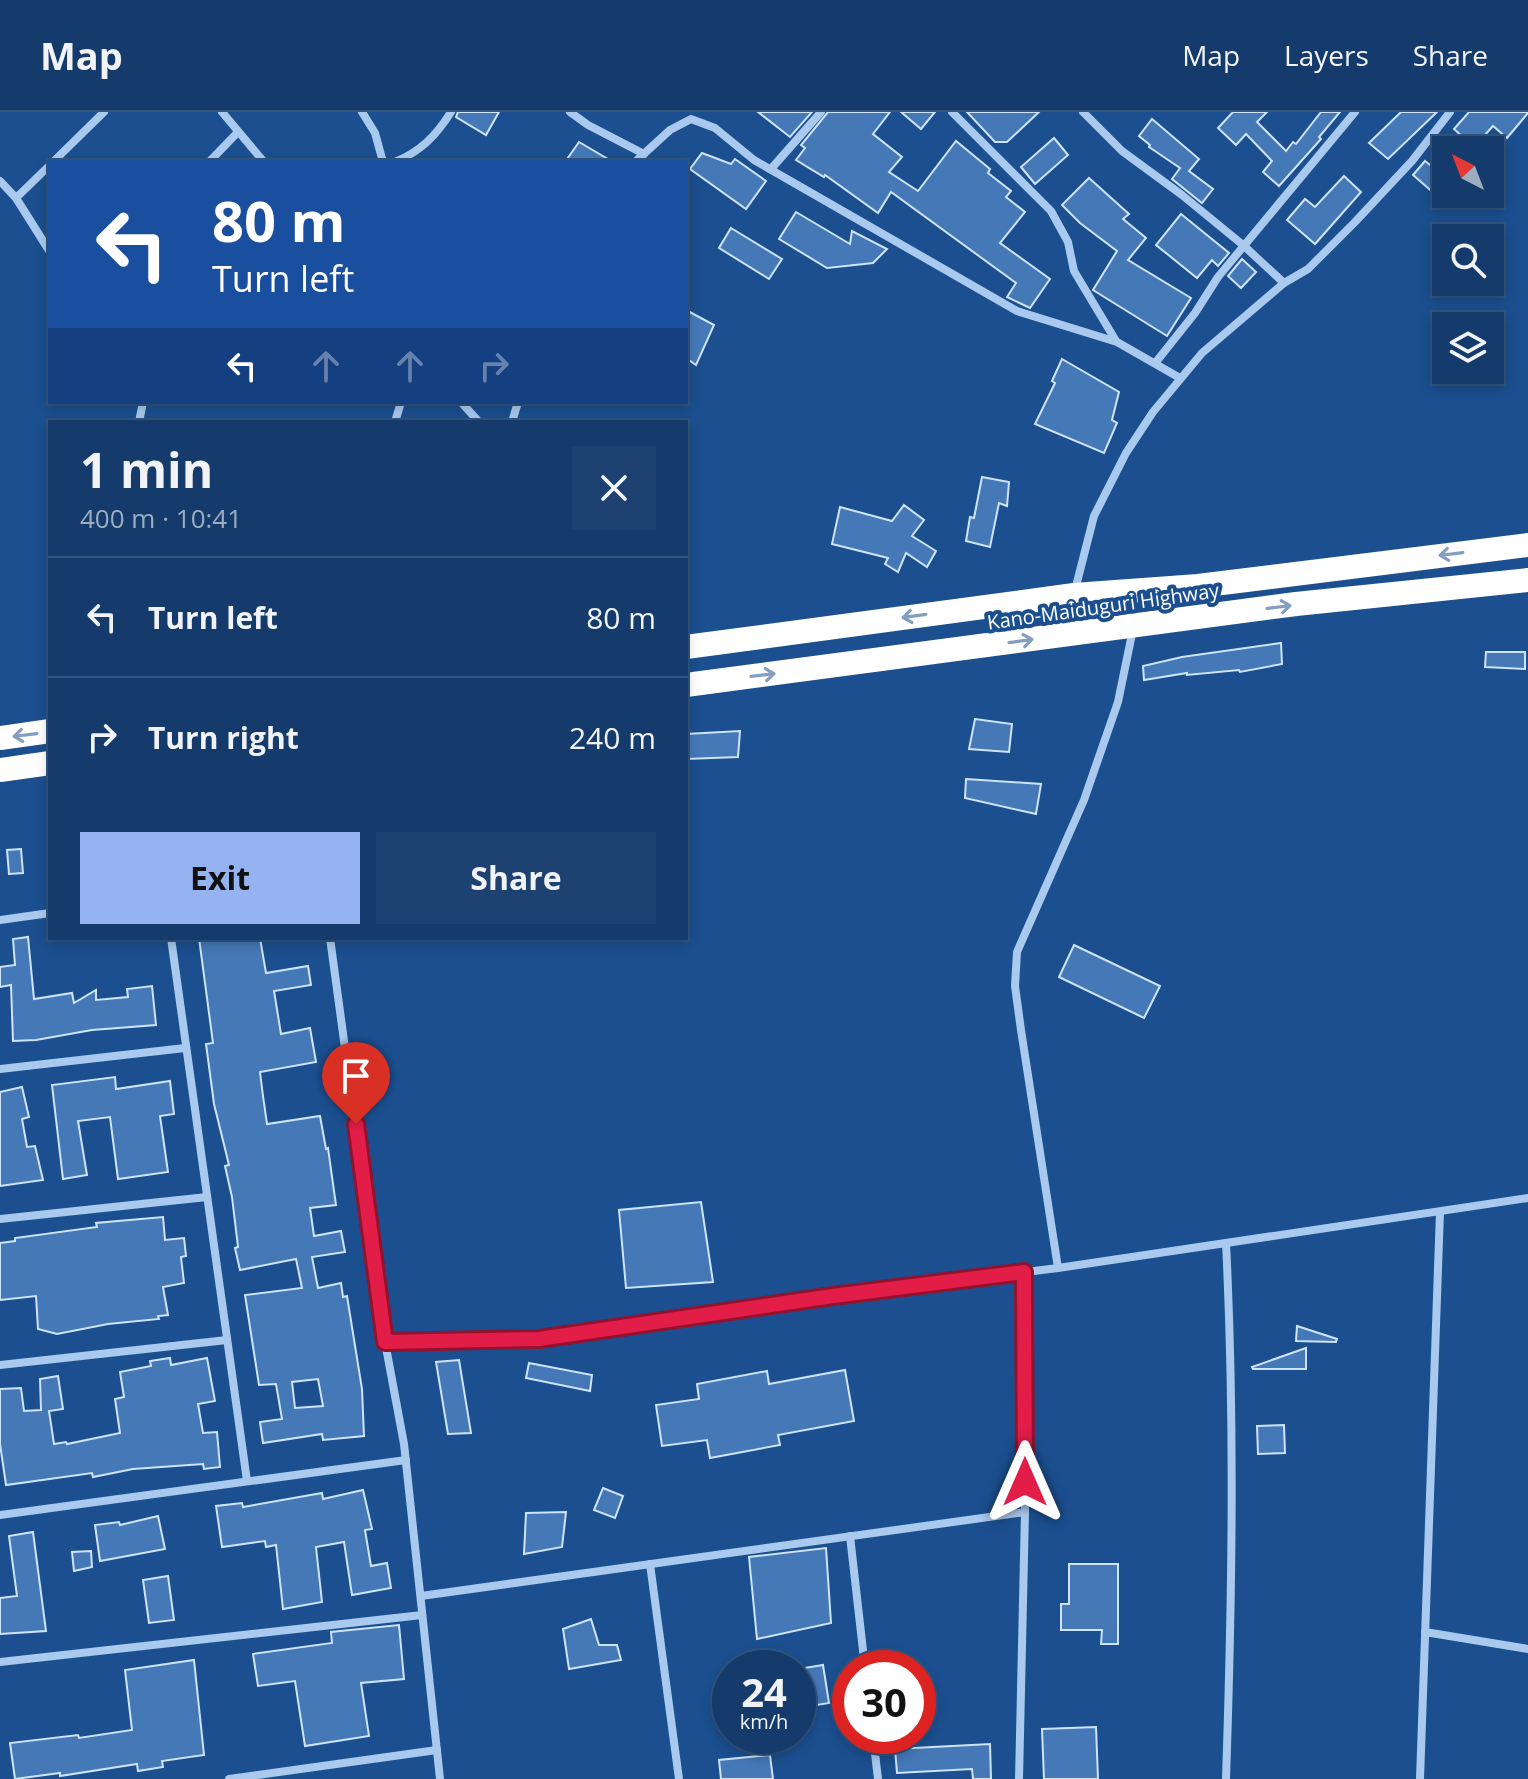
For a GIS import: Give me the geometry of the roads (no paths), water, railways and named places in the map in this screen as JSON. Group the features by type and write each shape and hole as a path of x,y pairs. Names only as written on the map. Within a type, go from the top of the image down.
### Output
{"highway":[{"name":"Kano-Maiduguri Highway","path":"688,647 1074,595 1198,586 1528,545"},
{"name":"Kano-Maiduguri Highway","path":"688,685 1296,604 1528,580"},
{"path":"0,738 48,731"},
{"path":"0,770 48,763"}],"street":[{"path":"54,160 104,112"},
{"path":"222,112 262,160"},
{"path":"362,112 375,133 382,160"},
{"path":"400,160 413,154 438,134 451,112"},
{"path":"570,112 588,125 644,154"},
{"path":"771,169 821,112"},
{"path":"952,112 1051,211 1068,242 1074,271 1117,342"},
{"path":"1083,112 1122,151 1182,195 1284,283"},
{"path":"1156,362 1243,245 1355,112"},
{"path":"1074,595 1094,516 1126,453 1180,378 1202,353 1284,283 1308,269 1412,161 1450,112"},
{"path":"637,160 670,130 691,119 715,128 754,160 1017,311 1117,342 1180,378"},
{"path":"211,160 238,132"},
{"path":"16,198 48,166"},
{"path":"0,181 16,198 48,249"},
{"path":"463,404 477,420"},
{"path":"1058,1268 1015,986 1017,952 1093,774 1118,702 1134,626"},
{"path":"0,920 48,913"},
{"path":"171,940 247,1481"},
{"path":"330,940 385,1342 406,1460 440,1779"},
{"path":"0,1069 185,1048"},
{"path":"0,1219 207,1197"},
{"path":"385,1342 539,1339 833,1296 1058,1268 1528,1198"},
{"path":"1420,1779 1440,1212"},
{"path":"1226,1243 1231,1343 1232,1595 1226,1779"},
{"path":"1019,1779 1025,1512 1024,1272"},
{"path":"0,1365 227,1340"},
{"path":"0,1515 406,1460"},
{"path":"421,1596 1025,1512"},
{"path":"850,1536 863,1650"},
{"path":"650,1564 679,1779"},
{"path":"0,1662 422,1615"},
{"path":"1425,1632 1528,1649"},
{"path":"229,1779 437,1750"},
{"path":"875,1754 878,1779"}]}
